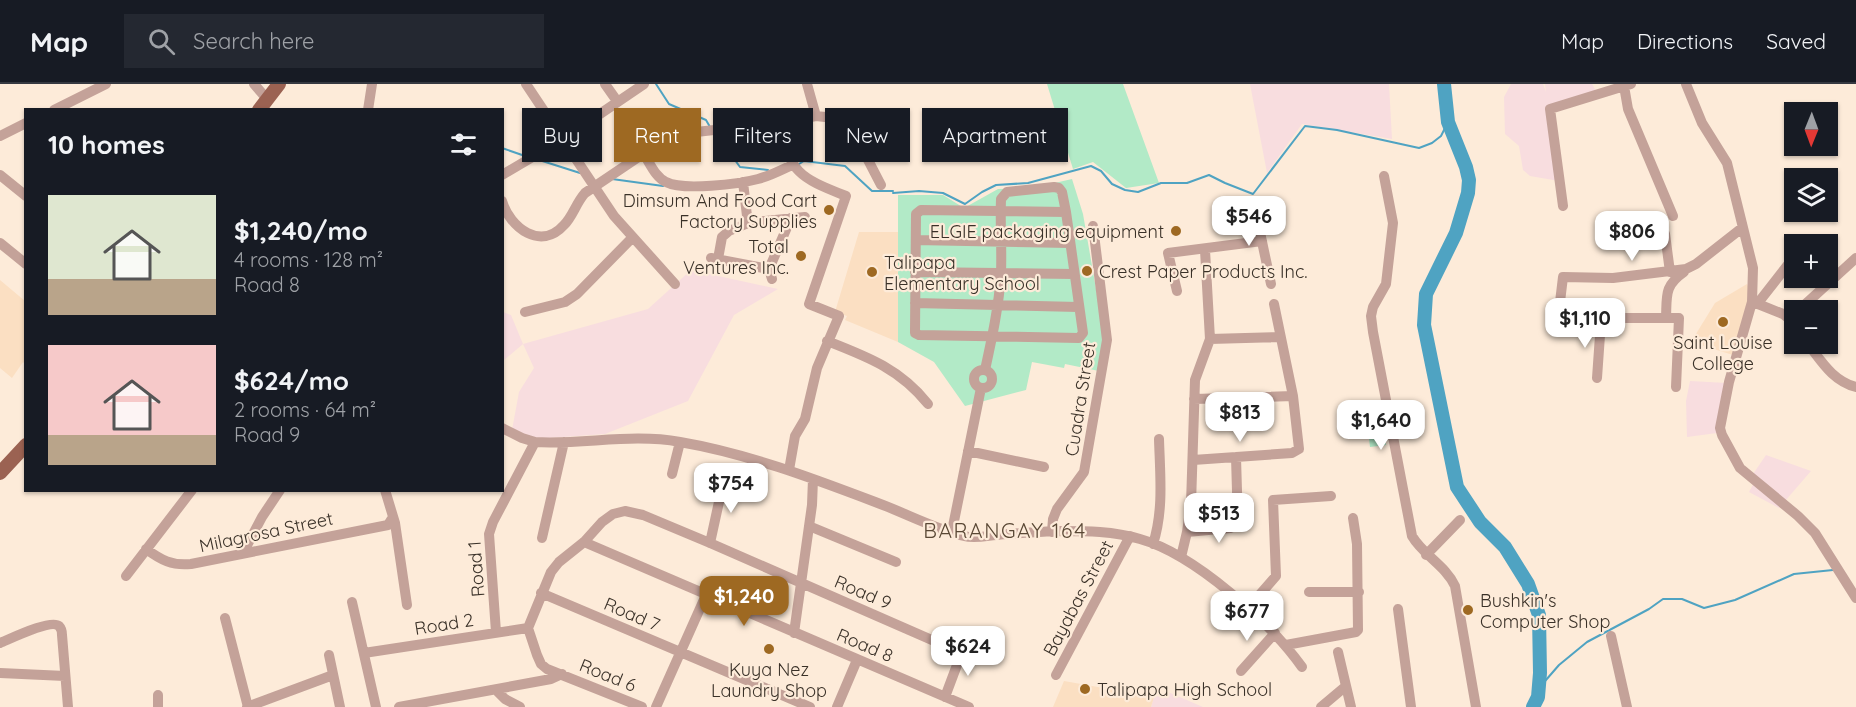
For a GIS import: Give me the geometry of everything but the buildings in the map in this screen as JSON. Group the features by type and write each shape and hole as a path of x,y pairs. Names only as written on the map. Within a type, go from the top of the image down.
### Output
{"main road":[{"path":"263,104 279,84"},
{"path":"0,472 24,447"},
{"path":"0,484 24,459"}],"street":[{"path":"58,108 106,84"},
{"path":"254,84 263,104"},
{"path":"368,108 372,84"},
{"path":"526,84 542,108"},
{"path":"605,84 617,101"},
{"path":"602,112 644,84"},
{"path":"807,84 816,116"},
{"path":"1686,84 1702,123 1727,163 1753,268 1755,302 1729,382 1720,428 1722,435 1740,468 1815,533 1856,598"},
{"path":"1563,206 1550,108 1627,85 1628,109 1674,216"},
{"path":"813,117 825,117 847,112 856,119 867,158 881,185"},
{"path":"0,136 24,124"},
{"path":"504,174 524,162"},
{"path":"578,162 632,238 675,284"},
{"path":"504,206 508,217 518,228 532,235 557,232 565,225 580,198 630,162"},
{"path":"649,162 658,177 670,184 700,186 759,179 792,165"},
{"path":"789,470 795,436 805,419 816,368 839,316 809,304 846,196 811,181 791,162"},
{"path":"0,175 24,194"},
{"path":"1384,176 1393,223 1386,284 1373,307 1371,316 1373,332 1412,536 1426,555 1451,577 1455,586 1476,707"},
{"path":"744,182 749,219"},
{"path":"952,531 981,388 974,382 974,375 979,370 985,370 992,336 1000,274 1000,242 1001,211 1001,199 1007,192 1059,188 1062,192 1066,212 1078,307 1083,333 1079,338 992,336 919,335 915,333 916,214 921,210 1001,211 1066,212"},
{"path":"1254,204 1271,284"},
{"path":"791,218 770,274 715,258 722,237 749,219 805,217"},
{"name":"Cuadra Street","path":"1052,532 1057,509 1084,472 1107,340 1093,226"},
{"path":"1666,318 1667,290 1673,279 1742,228"},
{"path":"1665,234 1670,272"},
{"path":"525,312 566,302 577,294 632,238"},
{"path":"916,240 1069,243"},
{"path":"1178,291 1168,253 1262,241"},
{"path":"0,243 24,262"},
{"path":"1182,557 1187,532 1193,460 1196,372 1210,339 1205,250"},
{"path":"1812,300 1856,258"},
{"path":"1755,302 1784,269"},
{"path":"1560,302 1563,277 1613,278 1686,270"},
{"path":"915,272 1074,274"},
{"path":"1755,302 1784,313"},
{"path":"915,303 1078,307"},
{"path":"1193,460 1292,453 1299,449 1293,396 1274,304"},
{"path":"1597,378 1600,321 1603,318 1679,318 1676,387"},
{"path":"1210,339 1280,337"},
{"path":"827,341 871,359 900,375 917,390 928,404"},
{"path":"1816,354 1829,372 1856,387"},
{"path":"1194,399 1293,396"},
{"path":"504,429 535,442 630,438 680,441 789,470 968,537 1098,531 1130,536 1182,557 1248,608 1286,645 1302,667"},
{"path":"1154,544 1160,502 1159,439"},
{"path":"672,474 680,441"},
{"name":"Road 1","path":"496,633 489,534 535,442"},
{"path":"542,538 564,442"},
{"path":"968,450 1044,467"},
{"path":"1187,532 1230,528 1238,525 1236,457"},
{"path":"710,543 724,480"},
{"path":"794,633 812,505 816,496 816,480"},
{"path":"126,576 190,492"},
{"path":"243,553 279,492"},
{"path":"386,492 399,546 407,605"},
{"path":"1248,608 1276,576 1273,500 1331,496"},
{"name":"Road 9","path":"528,628 541,593 551,572 559,562 584,542 602,522 613,514 625,511 643,515 710,543 957,651 960,657 945,697"},
{"name":"Milagrosa Street","path":"146,549 169,563 180,566 388,525 393,518"},
{"path":"1286,645 1358,630 1357,544 1353,518"},
{"path":"1426,555 1460,520"},
{"path":"809,526 896,562"},
{"name":"Bayabas Street","path":"1056,675 1130,536"},
{"name":"Road 8","path":"584,542 969,707"},
{"path":"1840,573 1856,578"},
{"path":"1309,592 1359,592"},
{"name":"Road 7","path":"541,593 810,707"},
{"path":"656,707 706,595"},
{"path":"352,602 376,707"},
{"path":"1398,609 1411,707"},
{"path":"225,618 248,707 333,675"},
{"path":"0,643 43,626 56,624 59,626 62,635 68,707"},
{"path":"528,628 541,664 547,669 562,674"},
{"name":"Road 2","path":"364,653 528,628"},
{"path":"1241,671 1275,633"},
{"path":"1611,636 1627,707"},
{"path":"1338,652 1351,707"},
{"path":"329,655 340,707"},
{"path":"837,707 857,660"},
{"path":"0,673 65,676"},
{"path":"399,707 551,679 562,674"},
{"name":"Road 6","path":"562,674 642,707"},
{"path":"1321,707 1346,686"},
{"path":"496,690 505,699 520,707"},
{"path":"158,695 158,707"}],"shaded area":[{"path":"1250,84 1389,84 1392,139 1302,124 1267,173"},
{"path":"1511,84 1543,84 1546,92 1545,84 1592,84 1596,91 1548,107 1559,181 1530,176 1523,170 1519,146 1505,134 1504,97"},
{"name":"Talipapa Elementary School","path":"859,232 898,232 898,342 845,320 847,316 835,312"},
{"path":"691,270 778,289 734,315 688,401 605,434 536,439 512,430 519,392 534,368 523,344 648,309"},
{"path":"0,280 24,300 24,363 12,378 0,368"},
{"name":"Saint Louise College","path":"1747,284 1751,293 1733,355 1691,342 1715,303"},
{"path":"504,312 511,315 523,344 504,360"},
{"path":"1690,381 1727,383 1717,433 1687,437 1686,401"},
{"path":"1766,455 1811,471 1779,508 1749,492 1755,481 1751,477"},
{"name":"Talipapa High School","path":"1064,681 1154,697 1151,707 1053,707"},
{"path":"1168,692 1203,707 1151,707 1154,697"}],"green space":[{"path":"1047,84 1123,84 1159,183 1126,188 1093,162 1073,169 1068,153 1068,108 1054,108"},
{"path":"1072,179 1083,214 1104,335 1099,371 1065,364 1064,368 1032,362 1026,390 965,406 934,362 898,342 898,195 943,195 964,208 998,189 1033,188"},
{"path":"1382,420 1386,445 1370,447 1367,422"}],"waterway":[{"path":"656,84 669,104 706,120 710,127"},
{"path":"1444,84 1448,122 1466,167 1469,180 1468,193 1456,233 1426,294 1424,325 1457,487 1480,522 1505,547 1528,584 1539,615 1540,673 1538,697 1533,707"},
{"path":"893,193 919,191 943,193 965,204 996,185 1028,183 1091,166 1101,171 1112,184 1125,190 1138,192 1161,183 1187,183 1209,175 1253,194 1305,126 1337,130 1419,148 1432,143 1441,136 1448,122"},
{"path":"504,149 522,155"},
{"path":"799,164 804,161 845,166 872,191 893,191"},
{"path":"545,162 580,173"},
{"path":"736,162 740,167 768,170"},
{"path":"612,179 663,186"},
{"path":"1539,688 1559,665 1587,642 1649,609 1663,599 1682,599 1704,608 1735,600 1794,574 1833,570"}],"place":[{"name":"Dimsum And Food Cart Factory Supplies","path":"829,210"},
{"name":"ELGIE packaging equipment","path":"1176,231"},
{"name":"Total Ventures Inc.","path":"801,256"},
{"name":"Crest Paper Products Inc.","path":"1087,271"},
{"name":"Talipapa Elementary School","path":"872,272"},
{"name":"Saint Louise College","path":"1723,322"},
{"name":"Bushkin's Computer Shop","path":"1468,610"},
{"name":"Kuya Nez Laundry Shop","path":"769,649"},
{"name":"Talipapa High School","path":"1085,689"}],"district":[{"name":"BARANGAY 164","path":"1005,530"}]}
